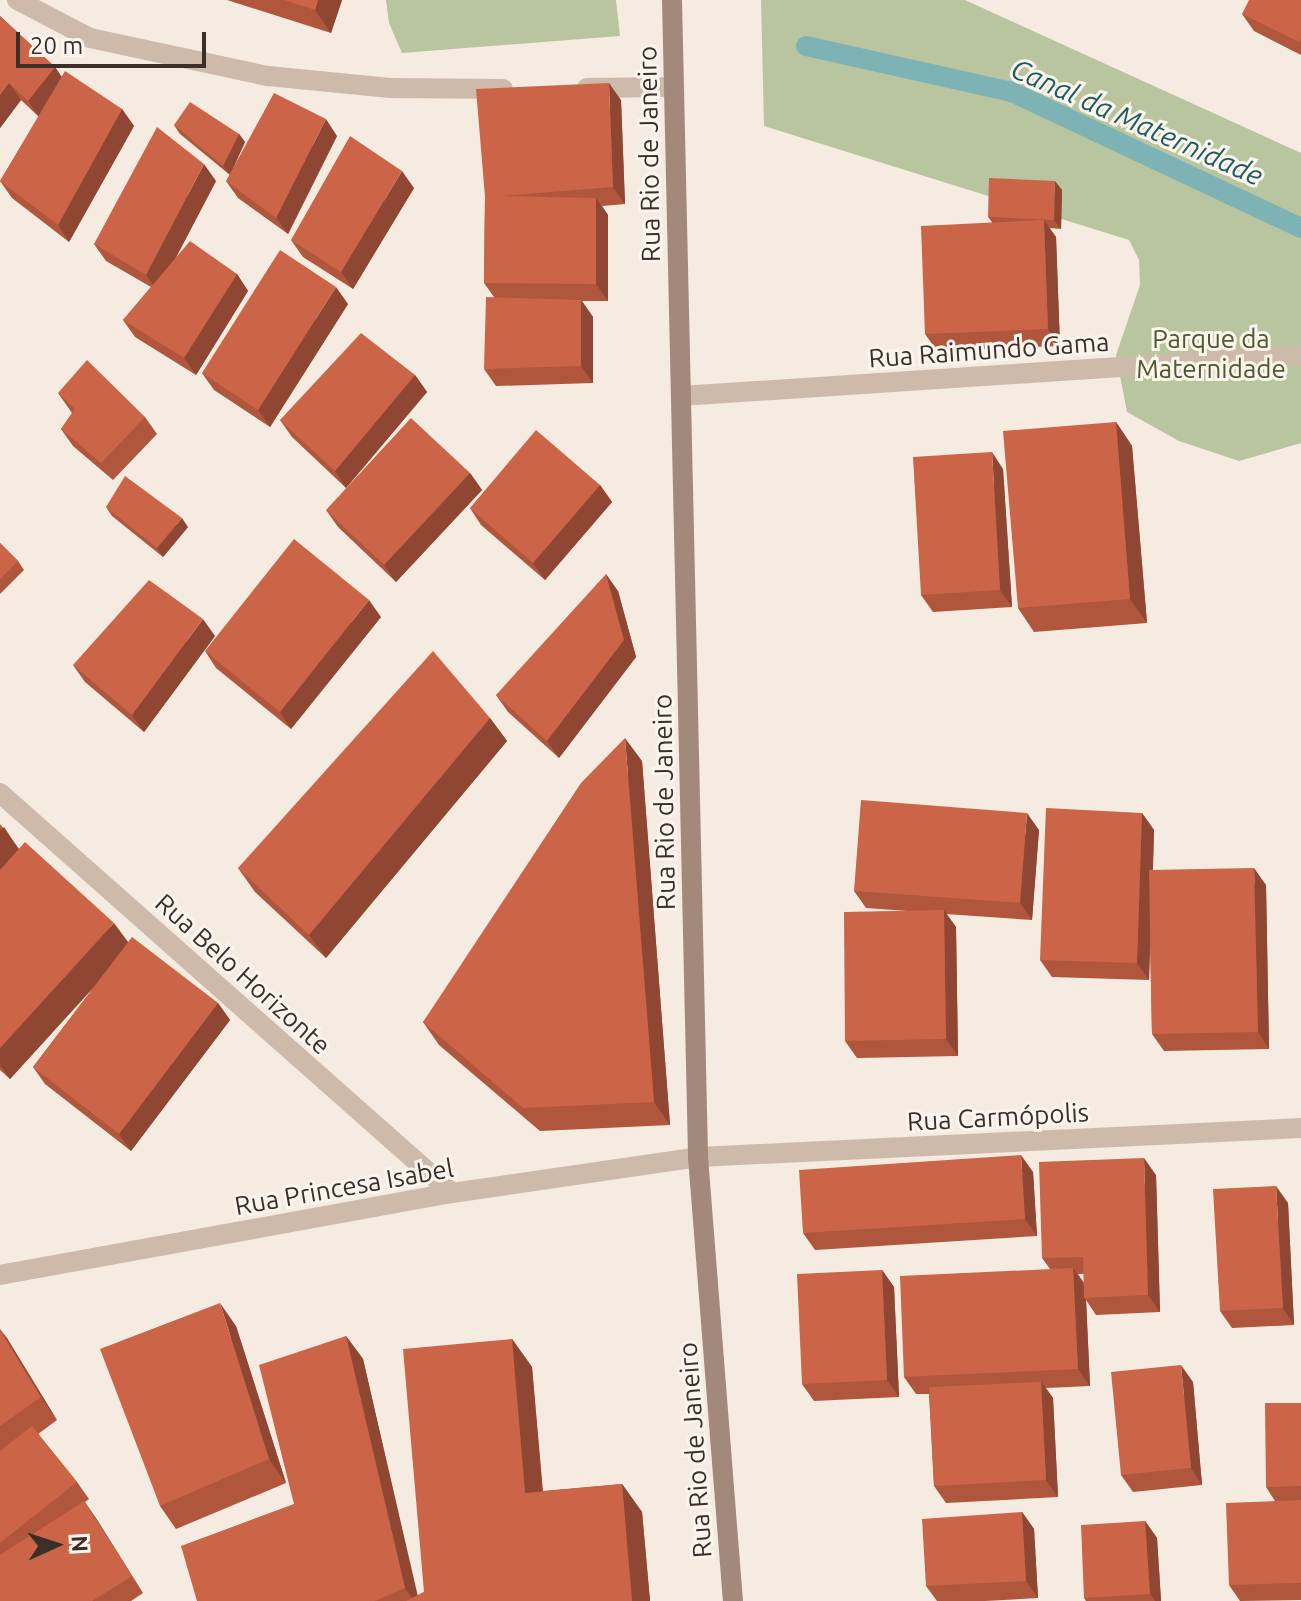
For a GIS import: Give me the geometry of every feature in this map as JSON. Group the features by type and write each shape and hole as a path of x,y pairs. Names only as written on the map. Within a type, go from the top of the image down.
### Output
{"main road":[{"name":"Rua Rio de Janeiro","path":"672,0 698,1157 733,1601"}],"street":[{"path":"17,0 90,38 268,76 390,88 518,89"},
{"path":"565,89 674,87"},
{"name":"Rua Raimundo Gama","path":"681,396 1301,355"},
{"name":"Rua Belo Horizonte","path":"0,793 452,1193"},
{"name":"Rua Carmópolis","path":"698,1157 1301,1128"},
{"name":"Rua Princesa Isabel","path":"0,1275 452,1193 698,1157"}],"green space":[{"path":"386,0 616,0 620,36 402,53 389,23"},
{"name":"Parque da Maternidade","path":"761,0 965,0 1301,153 1301,443 1239,461 1179,441 1127,412 1116,355 1140,285 1139,260 1129,240 764,126"}],"building":[{"path":"284,0 318,0 315,10"},
{"path":"1249,0 1301,0 1299,42 1242,14"},
{"path":"0,16 55,67 28,101 9,83 0,95"},
{"path":"65,71 122,109 58,225 0,181"},
{"path":"609,83 613,187 501,196 596,198 596,284 484,283 485,197 476,89"},
{"path":"274,93 326,119 276,218 226,181"},
{"path":"190,102 239,134 223,166 174,125"},
{"path":"157,127 204,164 146,275 94,244"},
{"path":"350,136 402,171 341,272 291,240"},
{"path":"989,178 1055,181 1054,220 988,217"},
{"path":"1044,220 1048,329 925,334 921,226"},
{"path":"190,241 237,274 184,358 123,320"},
{"path":"280,250 336,287 258,410 202,373"},
{"path":"486,297 581,300 581,366 484,369"},
{"path":"361,333 415,375 335,471 280,420"},
{"path":"87,360 145,417 101,463 61,429 75,409 58,393"},
{"path":"411,418 470,473 384,565 326,510"},
{"path":"1116,422 1130,599 1018,608 1003,431"},
{"path":"536,430 600,485 533,563 470,508"},
{"path":"992,452 1000,590 921,595 913,457"},
{"path":"125,476 182,518 157,548 106,507"},
{"path":"294,539 369,600 280,712 205,651"},
{"path":"0,543 18,561 0,579"},
{"path":"606,574 624,640 547,741 496,695"},
{"path":"149,580 203,619 132,715 73,665"},
{"path":"433,651 490,718 309,935 238,868"},
{"path":"625,738 654,1102 523,1108 423,1022 581,783"},
{"path":"861,800 1027,813 1020,903 854,891"},
{"path":"1046,808 1142,813 1137,963 1040,960"},
{"path":"25,842 114,923 0,1048 0,870"},
{"path":"1254,868 1258,1032 1152,1034 1149,870"},
{"path":"944,910 946,1039 845,1041 844,912"},
{"path":"132,937 218,1003 119,1134 33,1067"},
{"path":"1021,1155 1025,1219 803,1233 799,1170"},
{"path":"1144,1158 1148,1295 1084,1298 1083,1257 1042,1258 1039,1162"},
{"path":"1276,1186 1283,1308 1220,1311 1213,1189"},
{"path":"1073,1268 1078,1369 904,1377 900,1276"},
{"path":"882,1270 887,1380 802,1384 797,1274"},
{"path":"220,1303 269,1459 160,1506 100,1349"},
{"path":"0,1331 41,1397 0,1426"},
{"path":"346,1336 405,1588 375,1601 197,1601 181,1546 294,1504 259,1365"},
{"path":"512,1339 525,1493 622,1484 632,1601 406,1601 424,1592 403,1349"},
{"path":"1181,1365 1191,1468 1121,1475 1111,1372"},
{"path":"1041,1382 1046,1480 934,1486 929,1387"},
{"path":"1265,1403 1301,1403 1301,1486 1266,1487"},
{"path":"32,1426 77,1482 0,1543 0,1451"},
{"path":"1301,1500 1301,1583 1229,1585 1226,1503"},
{"path":"84,1501 132,1576 92,1601 0,1601 0,1555"},
{"path":"1022,1512 1026,1581 926,1586 922,1519"},
{"path":"1145,1521 1150,1594 1084,1598 1081,1525"}],"waterway":[{"name":"Canal da Maternidade","path":"806,46 1012,92 1301,228"}]}
